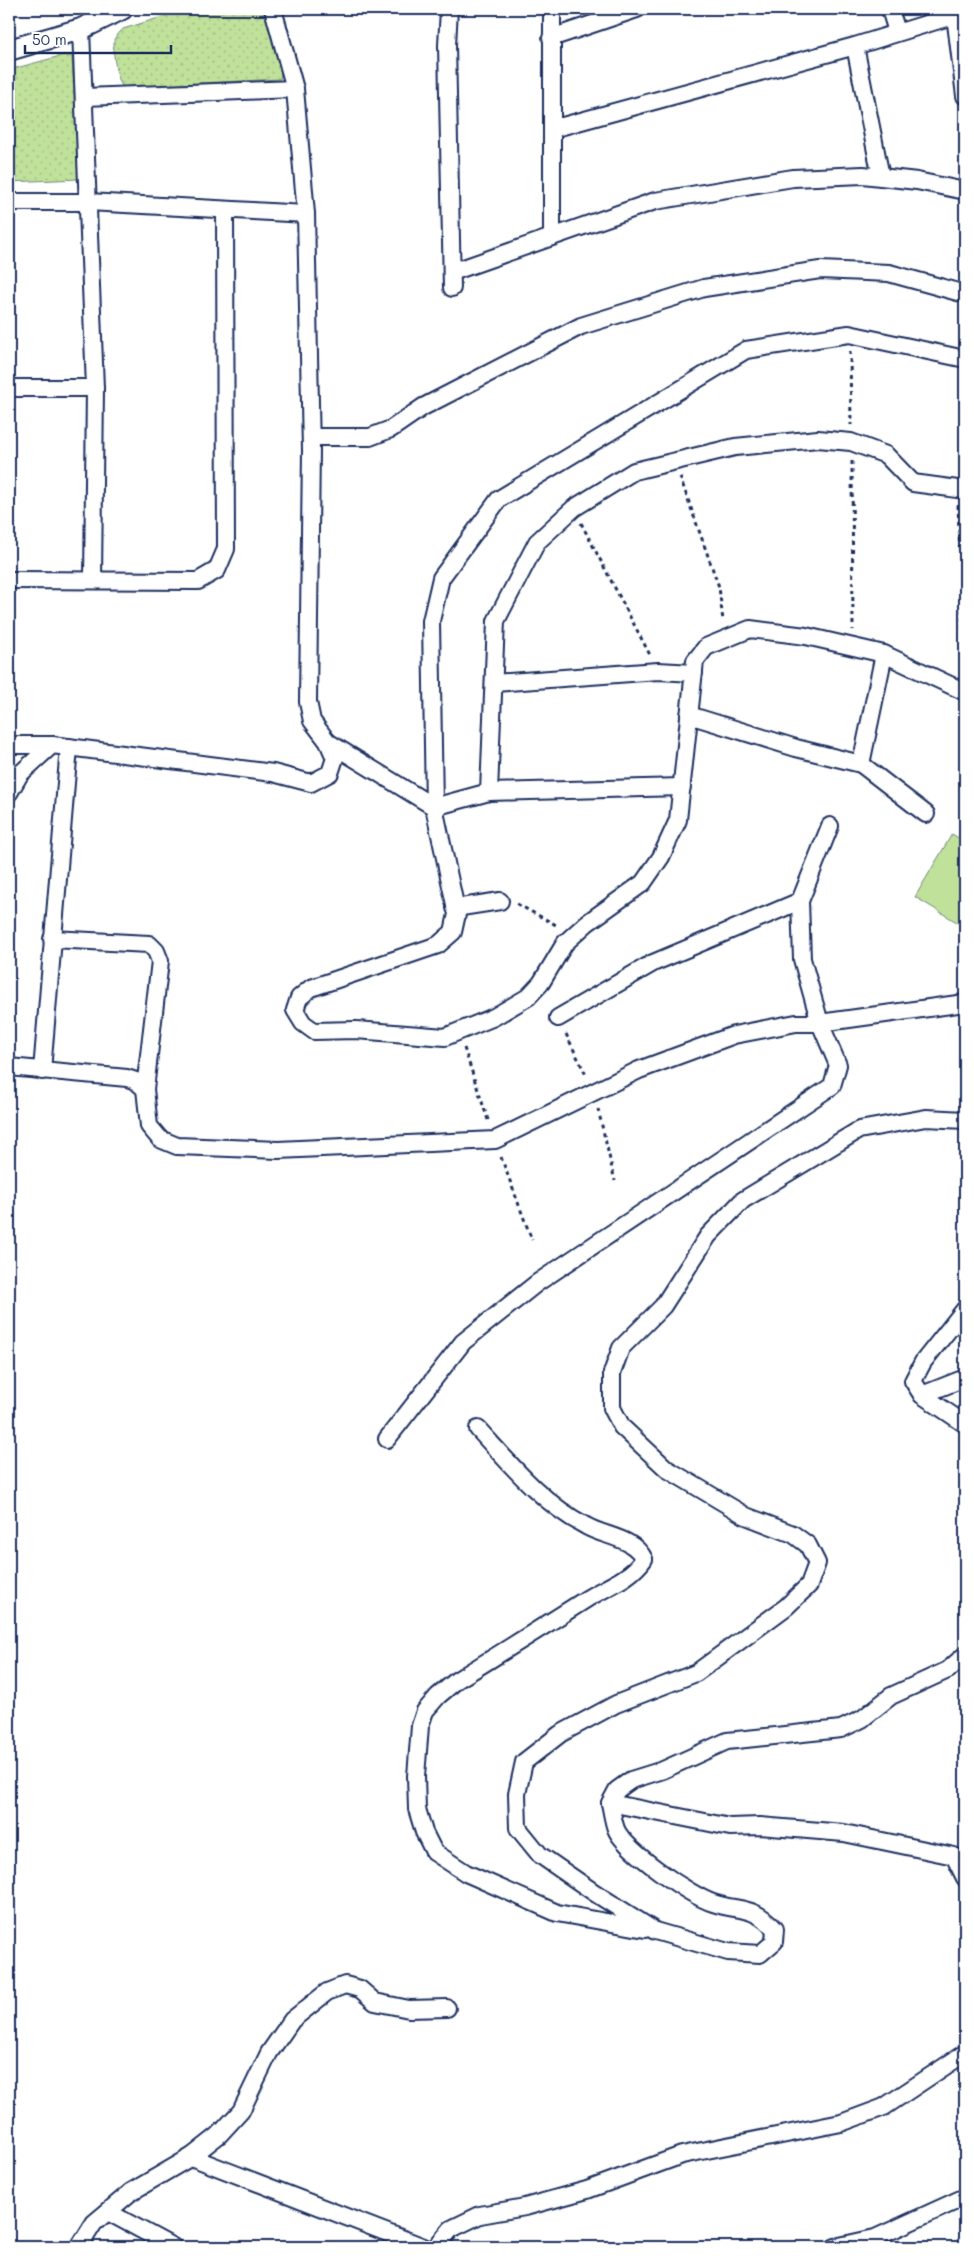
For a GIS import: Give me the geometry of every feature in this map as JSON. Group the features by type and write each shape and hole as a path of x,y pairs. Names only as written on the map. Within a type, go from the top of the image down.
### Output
{"street":[{"path":"9,50 81,28 122,9"},
{"path":"9,745 69,747 273,773 311,783 330,773 335,758 328,742 312,721 308,702 311,438 306,214 295,89 273,9"},
{"path":"449,9 447,45 452,280 552,237 654,201 793,178 863,175 916,181 965,191"},
{"path":"552,9 552,237"},
{"path":"551,38 637,9"},
{"path":"890,9 897,32"},
{"path":"552,129 855,46 960,14 965,96"},
{"path":"81,28 95,388 93,580"},
{"path":"855,46 881,177"},
{"path":"84,97 295,89"},
{"path":"9,202 88,202 306,214"},
{"path":"9,580 198,581 217,570 226,548 225,210"},
{"path":"311,438 370,437 391,429 423,407 581,326 704,288 820,270 889,273 965,294"},
{"path":"965,358 849,334 746,350 499,499 441,578 431,622 434,807 457,914 453,932 438,945 311,988 299,998 295,1010 303,1023 314,1031 356,1030 445,1037 494,1017 528,997 541,983 565,943 587,923 643,883 661,857 678,820 695,661 706,646 750,629 806,636 853,645 884,654 965,692"},
{"path":"9,388 95,388"},
{"path":"489,792 496,621 537,542 574,508 634,471 736,447 818,439 852,442 886,455 913,483 962,491"},
{"path":"861,764 884,654"},
{"path":"494,683 658,671 694,672"},
{"path":"689,716 796,748 861,764 926,814"},
{"path":"328,742 434,807 489,792 682,787"},
{"path":"9,793 20,774 52,745"},
{"path":"42,1071 69,747"},
{"path":"387,1439 464,1342 537,1283 832,1086 838,1065 820,1023 802,959 800,901 830,826"},
{"path":"455,908 500,901"},
{"path":"558,1018 653,963 800,901"},
{"path":"52,939 149,944 156,951 160,960 145,1089 149,1126 160,1139 177,1146 278,1150 495,1140 639,1070 734,1035 796,1023 820,1023 965,1003"},
{"path":"9,1066 42,1071 127,1078 136,1081 145,1089"},
{"path":"655,1931 540,1855 518,1828 518,1794 524,1762 560,1734 616,1704 696,1673 786,1607 809,1585 817,1564 808,1545 793,1534 746,1516 667,1469 622,1426 612,1408 612,1373 621,1348 663,1306 708,1236 742,1200 859,1130 926,1118 965,1120"},
{"path":"965,1309 923,1362 913,1381 922,1395 965,1424"},
{"path":"922,1395 965,1378"},
{"path":"478,1429 518,1472 560,1511 586,1527 633,1544 640,1550 644,1559 637,1569 628,1576 598,1592 457,1680 438,1696 425,1711 420,1726 416,1776 417,1809 424,1832 434,1852 466,1873 557,1913 655,1931 728,1952 760,1954 774,1942 775,1929 765,1918 752,1911 712,1903 680,1886 645,1861 616,1831 610,1803 617,1790 631,1780 663,1770 727,1741 841,1729 862,1719 890,1696 948,1670 965,1655"},
{"path":"610,1803 730,1827 760,1826 844,1833 960,1852 965,1878"},
{"path":"79,2247 94,2223 131,2192 191,2157 219,2135 241,2111 270,2053 292,2020 327,1992 344,1985 360,1989 375,2002 409,2009 447,2008"},
{"path":"436,2247 451,2229 480,2215 524,2207 587,2190 682,2155 841,2123 884,2106 965,2052"},
{"path":"191,2157 424,2247"},
{"path":"835,2247 876,2243 965,2197"},
{"path":"108,2212 173,2247"}],"path":[{"path":"849,334 854,572 853,645"},
{"path":"674,461 718,587 726,639"},
{"path":"962,491 965,672"},
{"path":"574,508 658,671"},
{"path":"500,901 516,903 574,935"}],"green space":[{"path":"188,9 265,9 281,74 280,79 123,87 115,66 114,47 116,37 123,29"},
{"path":"64,55 72,57 79,179 9,182 9,70"},
{"path":"952,834 965,842 965,927 915,897"}]}
